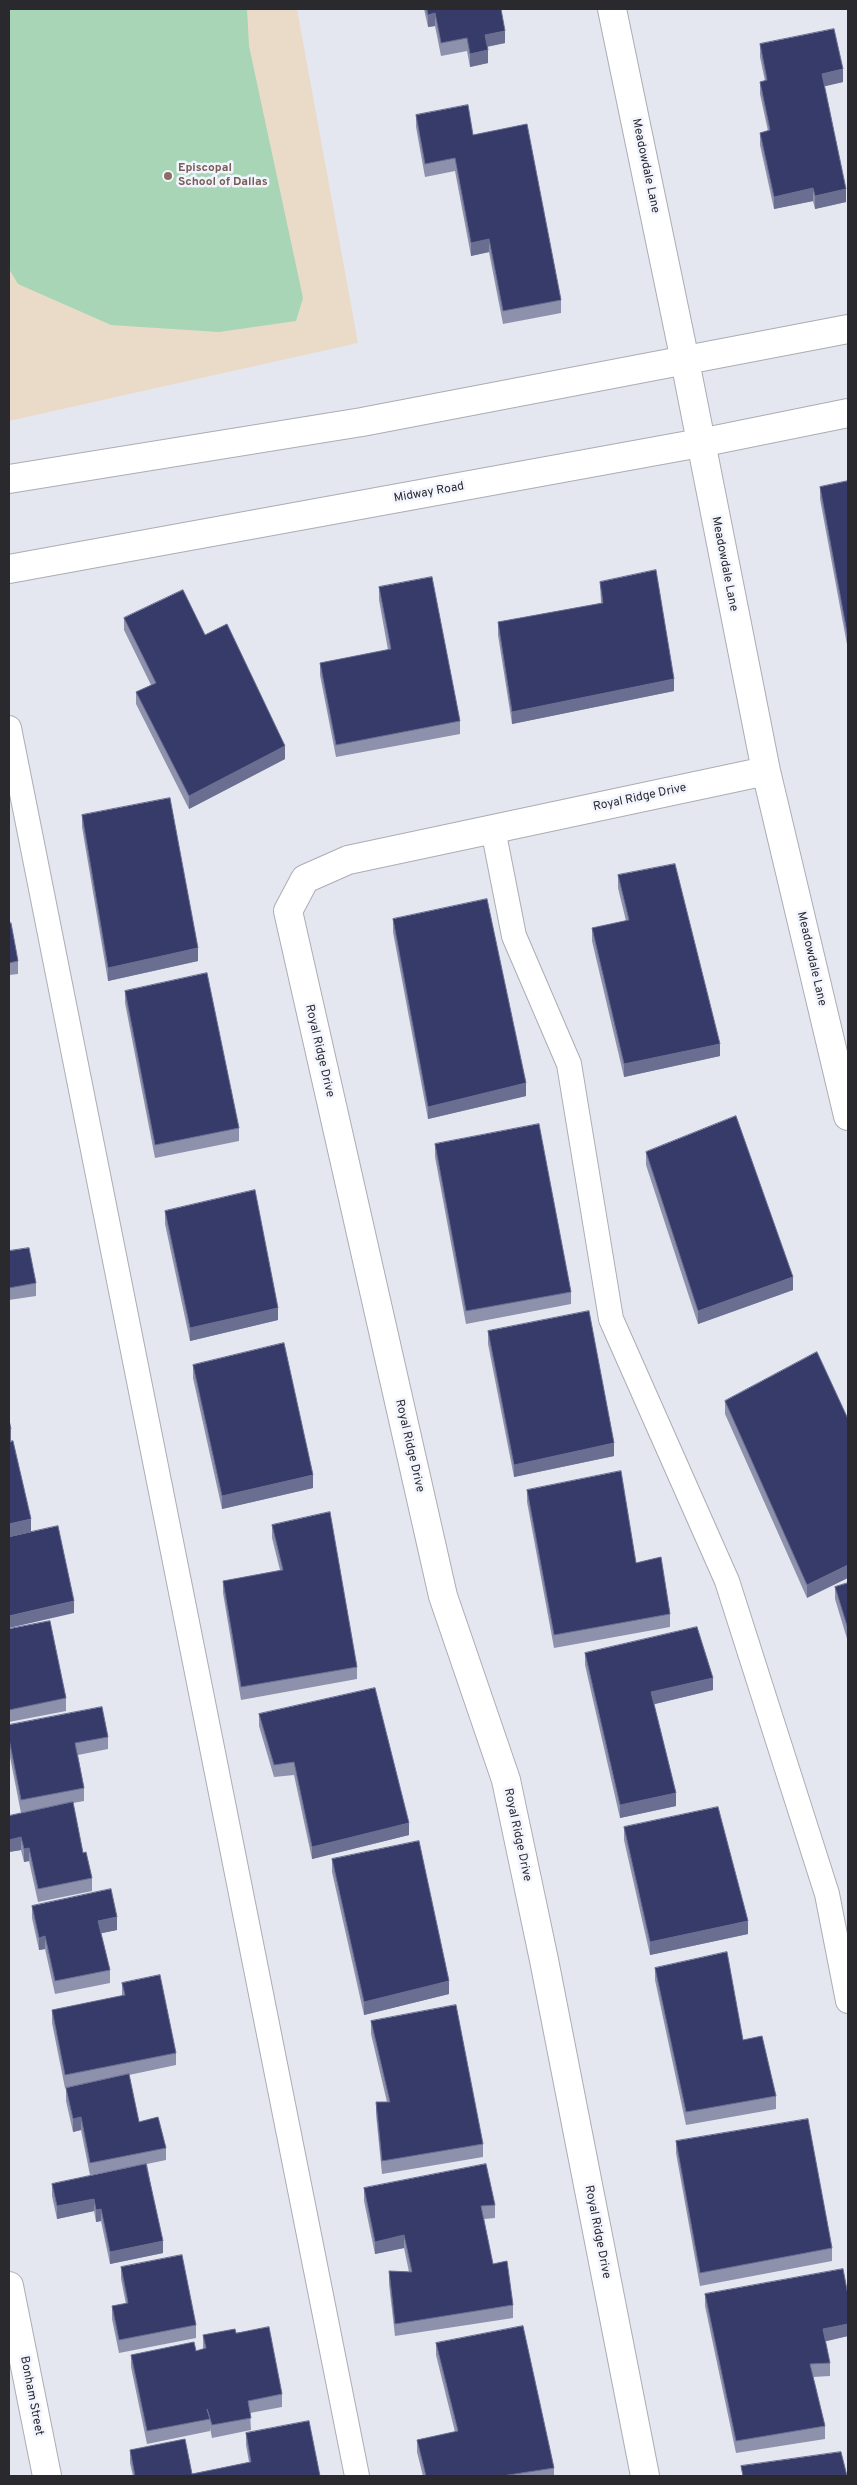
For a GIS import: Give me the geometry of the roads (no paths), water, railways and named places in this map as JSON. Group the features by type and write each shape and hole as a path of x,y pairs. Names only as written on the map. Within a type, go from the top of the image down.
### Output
{"street":[{"name":"Meadowdale Lane","path":"612,9 685,361 766,771 848,1116"},
{"path":"9,478 362,422 848,329"},
{"name":"Midway Road","path":"9,569 700,443 848,413"},
{"name":"Royal Ridge Drive","path":"645,2476 546,1970 506,1780 443,1596 288,911 305,879 348,860 766,771"},
{"name":"Bonham Street","path":"9,2286 47,2476"}],"lane":[{"path":"9,728 356,2476"},
{"path":"493,829 514,936 569,1064 612,1319 727,1581 827,1894 848,2002"}],"place":[{"name":"Episcopal School of Dallas","path":"168,176"}]}
